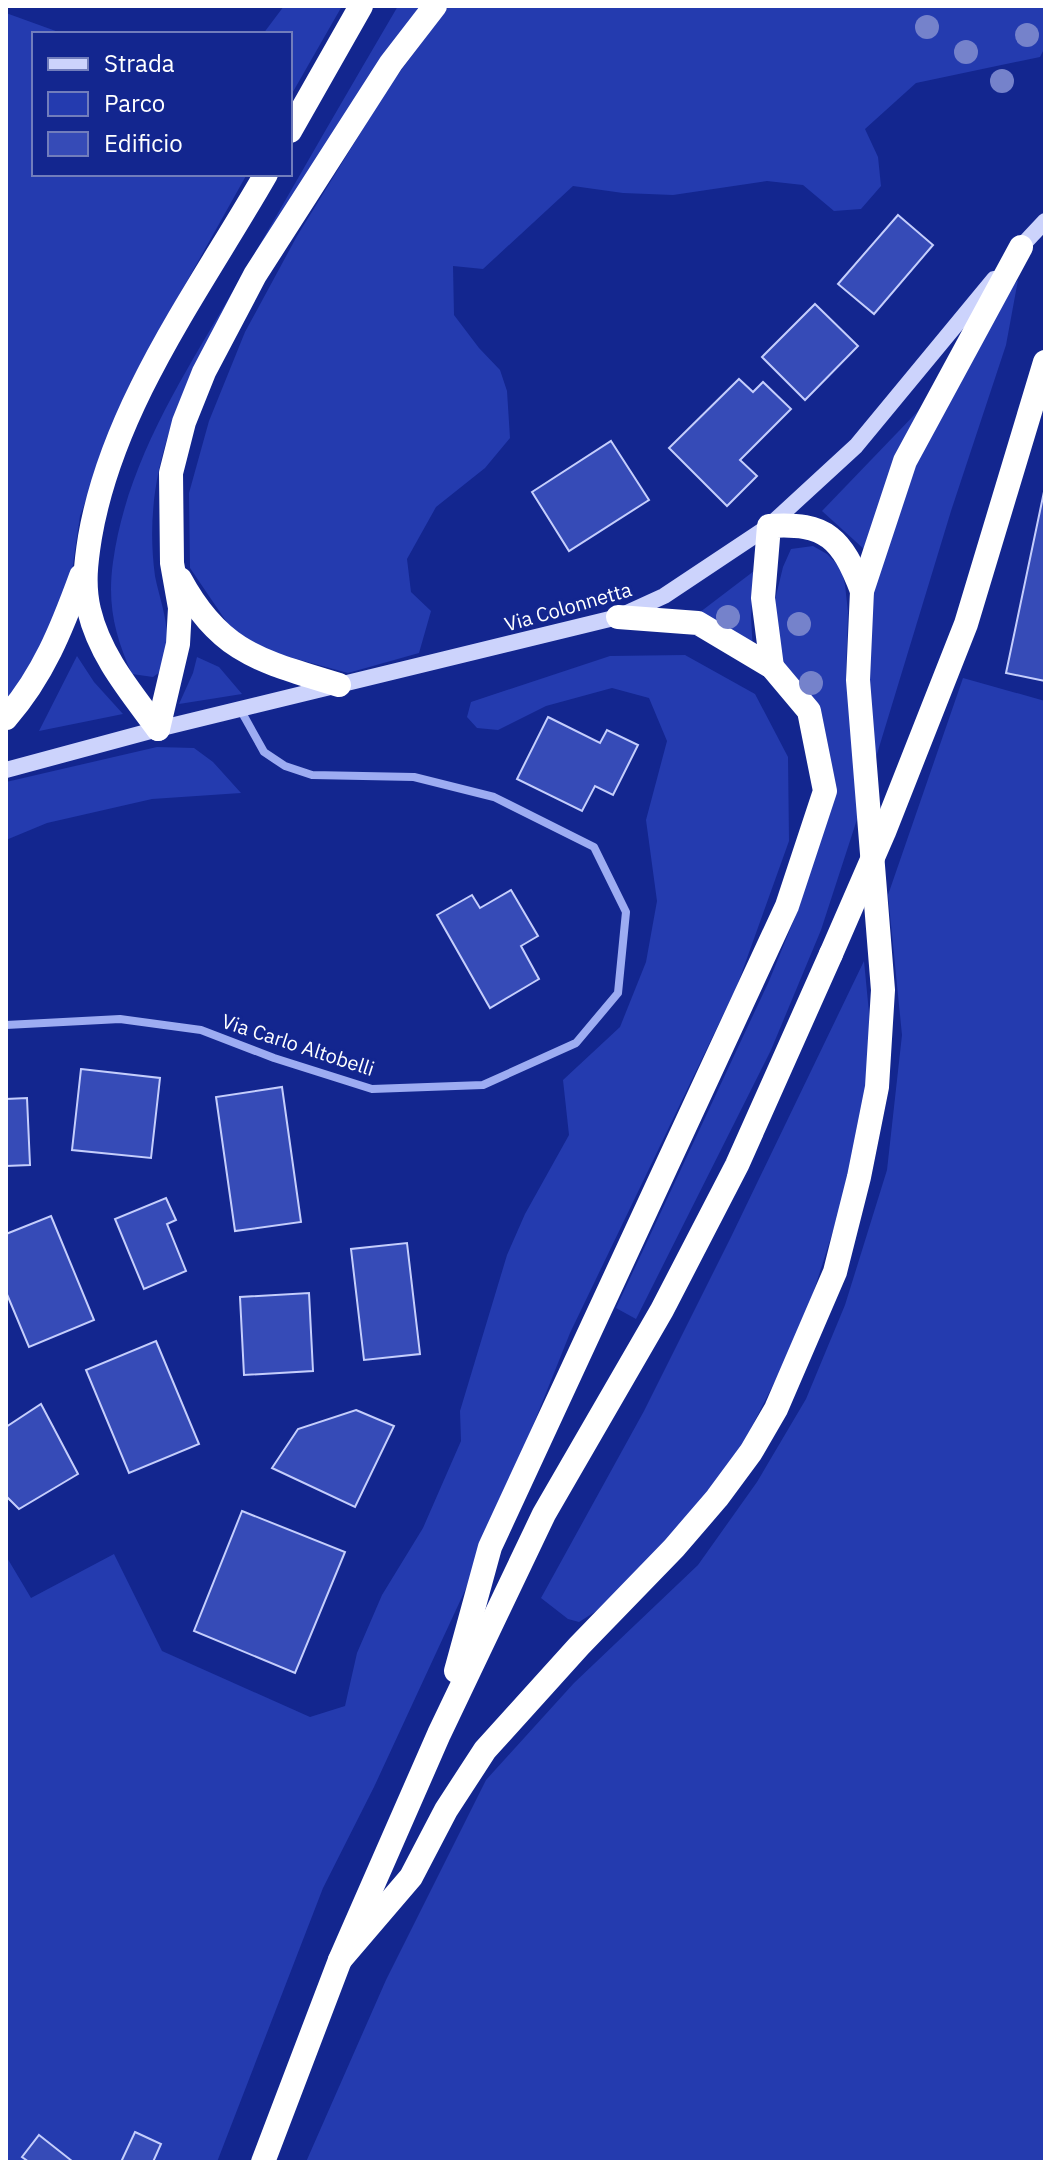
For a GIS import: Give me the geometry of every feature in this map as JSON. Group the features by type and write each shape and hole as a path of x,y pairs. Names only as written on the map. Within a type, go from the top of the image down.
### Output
{"highway":[{"path":"292,127 361,6"},
{"path":"158,729 178,644 180,608 172,563 171,473 184,422 204,372 255,275 391,63 435,6"},
{"path":"158,729 100,645 85,590 86,563 96,507 131,411 158,357 265,176"},
{"path":"340,1960 411,1877 446,1810 485,1750 674,1548 751,1452 776,1409 835,1272 877,1087 883,990 858,680 862,591 905,461 1021,247"},
{"path":"263,2162 340,1960 439,1734 544,1514 662,1310 737,1165 831,954 884,832 966,624 1045,362"},
{"path":"772,667 763,598 769,526 794,524 820,529 837,544 852,564 862,591"},
{"path":"6,718 36,679 55,643 86,563"},
{"path":"172,563 192,602 213,628 237,648 261,660 339,685"},
{"path":"439,1734 490,1547 787,906 825,791 809,711 772,667 698,623 618,617"}],"main road":[{"name":"Via Colonnetta","path":"6,770 158,729 618,617 664,596 769,526 856,446 1045,221"}],"street":[{"name":"Via Carlo Altobelli","path":"6,1025 120,1019 201,1030 274,1058 372,1089 483,1085 576,1043 618,993 626,912 594,847 494,797 414,777 312,775 285,766 264,752 239,709"}],"green space":[{"path":"284,6 342,6 292,94 292,32 264,32"},
{"path":"398,6 424,6 200,357 177,410 155,490 153,518 155,576 166,625 166,646 160,672 153,677 132,674 114,620 111,578 120,525 144,455 195,355"},
{"path":"449,6 1045,6 1045,47 1040,57 916,83 865,129 878,157 881,186 861,209 834,211 803,185 767,181 673,195 623,193 573,186 483,269 453,266 454,315 500,370 507,391 510,438 485,468 436,507 407,559 411,592 431,611 419,653 348,673 267,651 230,627 190,568 189,493 209,421 245,332 297,236 390,85"},
{"path":"6,13 58,32 32,32 32,176 246,176 130,383 80,516 72,571 53,631 6,708"},
{"path":"1018,280 1006,345 951,511 870,777 869,591 906,483 997,302"},
{"path":"921,408 865,550 822,511"},
{"path":"813,546 841,568 845,585 848,612 846,673 862,804 821,930 771,1050 636,1319 616,1308 769,981 800,905 829,792 777,661 775,600 783,567 791,549"},
{"path":"754,571 751,617 753,652 691,619"},
{"path":"685,655 755,694 788,757 789,841 737,986 570,1333 480,1558 374,1787 323,1888 217,2162 6,2162 6,1556 31,1598 114,1554 162,1651 310,1717 345,1706 357,1653 382,1595 423,1528 461,1441 460,1411 507,1255 525,1214 569,1135 563,1080 620,1027 646,962 657,901 646,820 667,741 649,698 612,688 546,706 498,730 477,728 467,717 471,702 610,656"},
{"path":"77,656 94,682 123,714 39,731"},
{"path":"197,657 219,667 242,694 179,704"},
{"path":"963,678 1045,701 1045,2162 306,2162 386,1980 486,1780 574,1683 698,1565 757,1482 806,1399 845,1305 887,1170 902,1035 888,895"},
{"path":"157,747 194,748 213,762 241,793 152,799 47,823 6,840 6,782"},
{"path":"864,961 870,1023 864,1134 802,1328 738,1454 687,1522 609,1603 579,1622 568,1619 541,1598 644,1411"}],"building":[{"path":"898,215 933,245 874,314 838,284"},
{"path":"815,304 858,346 805,400 762,357"},
{"path":"739,379 753,392 763,382 791,409 740,460 757,476 727,506 669,448"},
{"path":"611,441 649,500 569,551 532,492"},
{"path":"1045,487 1045,681 1006,673"},
{"path":"548,717 600,743 607,730 638,745 613,795 595,786 582,811 517,779"},
{"path":"511,890 538,936 521,946 539,979 490,1008 437,915 472,895 480,908"},
{"path":"81,1069 160,1078 151,1158 72,1150"},
{"path":"282,1087 301,1222 235,1231 216,1097"},
{"path":"27,1098 30,1165 6,1166 6,1099"},
{"path":"166,1198 176,1220 167,1224 186,1271 144,1289 115,1219"},
{"path":"51,1216 94,1320 29,1347 6,1292 6,1234"},
{"path":"407,1243 420,1354 364,1360 351,1249"},
{"path":"309,1293 313,1371 244,1375 240,1297"},
{"path":"156,1341 199,1444 129,1473 86,1370"},
{"path":"41,1404 78,1474 19,1509 6,1496 6,1427"},
{"path":"356,1410 394,1426 355,1507 272,1468 298,1429"},
{"path":"242,1511 345,1552 295,1673 194,1631"},
{"path":"135,2132 161,2144 153,2162 121,2162"},
{"path":"39,2135 72,2161 29,2162 22,2157"}]}
